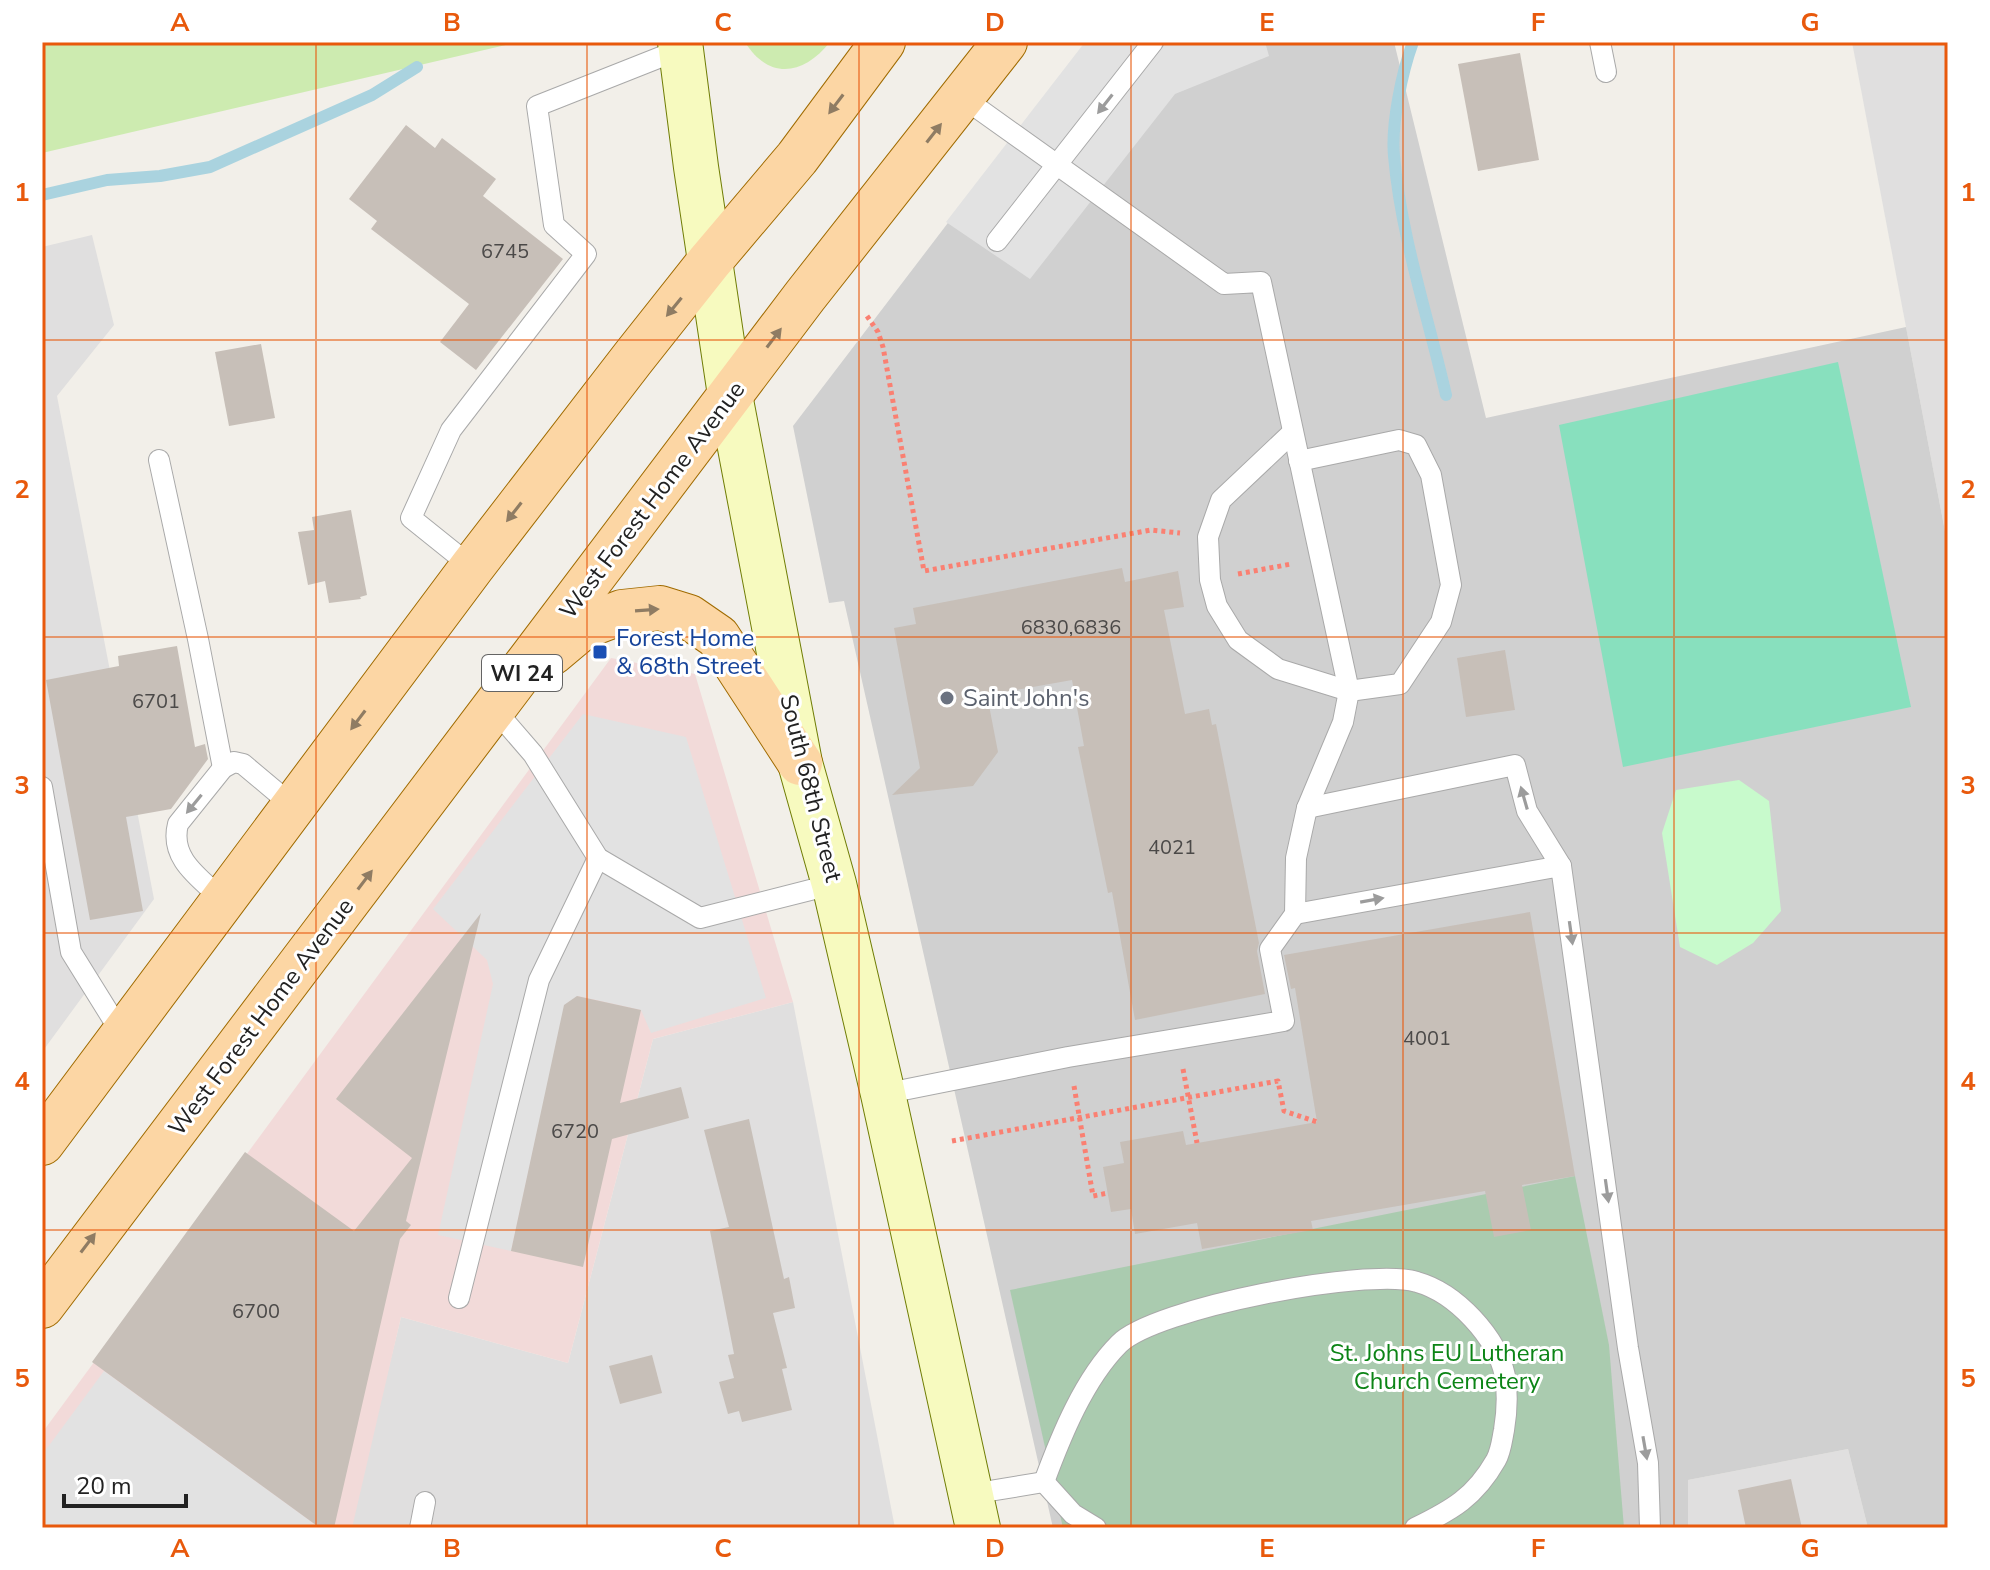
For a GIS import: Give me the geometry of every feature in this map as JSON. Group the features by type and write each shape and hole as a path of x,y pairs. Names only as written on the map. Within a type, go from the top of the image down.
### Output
{"main road":[{"path":"42,1143 472,567 709,262 797,158 883,42"},
{"name":"West Forest Home Avenue","path":"42,1306 730,395 1005,42"},
{"path":"503,699 583,627 622,612 660,608 689,617 718,637 800,763"}],"street":[{"name":"South 68th Street","path":"681,45 730,395 800,763 834,884 883,1094 974,1511"}],"lane":[{"path":"997,241 1153,42"},
{"path":"1600,42 1606,72"},
{"path":"472,567 411,518 451,430 586,254 554,225 537,106 681,45"},
{"path":"883,1094 1068,1057 1284,1021 1270,949 1295,914 1296,858 1307,808 1343,722 1349,691 1261,282 1224,284 962,97"},
{"path":"1293,432 1221,500 1208,537 1210,580 1217,606 1238,640 1278,669 1349,691 1400,684 1441,622 1451,585 1431,475 1416,445 1399,440 1299,461"},
{"path":"159,460 223,768"},
{"path":"503,699 533,754 598,858 700,918 834,884"},
{"path":"223,900 180,857 175,835 178,824 223,768 234,762 243,764 293,806"},
{"path":"1307,808 1515,765 1527,811 1561,866 1628,1348 1648,1463 1650,1528"},
{"path":"42,787 71,952 122,1034"},
{"path":"459,1298 539,980 598,858"},
{"path":"1295,914 1561,866"},
{"path":"974,1511 1044,1482 1064,1429 1103,1362 1121,1341 1152,1325 1204,1308 1323,1283 1378,1278 1417,1281 1443,1294 1472,1319 1492,1346 1505,1375 1508,1409 1499,1456 1482,1482 1453,1509 1415,1528"},
{"path":"1044,1482 1073,1514 1096,1528"},
{"path":"420,1528 425,1502"}],"path":[{"path":"867,316 878,332 883,347 924,571 1151,530 1180,533"},
{"path":"1210,580 1319,559"},
{"path":"1178,1039 1197,1143"},
{"path":"1068,1057 1093,1196 1108,1193"},
{"path":"952,1141 1278,1081 1284,1111 1317,1122"}],"shaded area":[{"path":"1085,42 1265,42 1269,56 1175,94 1030,279 946,222"},
{"path":"1086,42 1394,42 1486,418 1906,327 1948,547 1948,1528 1868,1528 1848,1449 1688,1480 1688,1528 1053,1528 844,601 829,603 793,426"},
{"path":"1852,42 1948,42 1948,547 1906,327"},
{"path":"92,235 114,325 57,396 154,899 42,1052 42,247"},
{"path":"611,658 695,674 793,1002 653,1039 568,1363 401,1317 352,1528 42,1528 42,1433"},
{"path":"583,714 686,737 766,998 651,1033 641,1010 578,996 565,1005 511,1251 438,1235 493,984 487,960 433,909"},
{"path":"793,1002 895,1528 350,1528 401,1317 568,1363 653,1039"},
{"path":"104,1371 320,1528 42,1528 42,1455"},
{"path":"1848,1449 1868,1528 1688,1528 1688,1480"}],"green space":[{"path":"42,42 519,42 42,153"},
{"path":"745,42 830,42 809,61 787,69 765,63 754,55"},
{"path":"1838,362 1911,707 1623,767 1559,425"},
{"path":"1739,780 1769,801 1781,911 1753,943 1717,965 1680,947 1662,833 1676,790"},
{"name":"St. Johns EU Lutheran Church Cemetery","path":"1575,1176 1609,1345 1624,1528 1063,1528 1010,1290"}],"building":[{"path":"1520,53 1539,160 1478,171 1458,64"},
{"path":"406,125 435,148 442,138 496,179 483,196 563,259 476,370 440,342 469,304 371,229 377,221 349,199"},
{"path":"261,344 275,418 229,426 215,352"},
{"path":"351,510 367,595 361,599 329,603 325,581 308,585 298,532 314,530 312,517"},
{"path":"1122,568 1125,582 1178,571 1184,607 1164,610 1185,714 1209,709 1212,725 1216,724 1259,943 1257,951 1265,994 1135,1020 1112,892 1108,893 1078,747 1084,746 1072,680 987,695 998,752 973,786 892,795 920,768 894,628 916,624 913,608"},
{"path":"177,646 195,747 205,744 208,759 171,809 126,817 143,911 90,920 46,680 119,666 118,656"},
{"path":"1505,650 1515,710 1466,717 1457,658"},
{"path":"1530,912 1575,1176 1522,1185 1531,1230 1494,1237 1485,1191 1311,1221 1313,1230 1202,1249 1197,1223 1135,1234 1131,1209 1111,1212 1103,1167 1124,1163 1120,1142 1183,1131 1186,1145 1317,1122 1295,988 1291,989 1284,955"},
{"path":"481,913 406,1221 411,1225 400,1239 334,1528 320,1528 92,1362 245,1152 354,1231 412,1158 336,1099"},
{"path":"577,996 641,1010 620,1103 681,1087 689,1118 612,1139 583,1267 511,1251 564,1005"},
{"path":"749,1119 784,1279 789,1277 795,1308 773,1313 787,1368 782,1369 792,1410 742,1422 739,1411 728,1414 719,1382 734,1378 728,1355 734,1354 710,1231 729,1227 704,1130"},
{"path":"652,1355 662,1393 620,1404 609,1366"},
{"path":"1791,1479 1802,1528 1746,1528 1738,1490"}],"waterway":[{"path":"1413,42 1398,98 1394,156 1409,246 1446,395"},
{"path":"42,195 107,180 160,176 210,167 372,95 417,67"}],"place":[{"name":"Forest Home & 68th Street","path":"600,652"},
{"name":"Saint John's","path":"947,698"}]}
